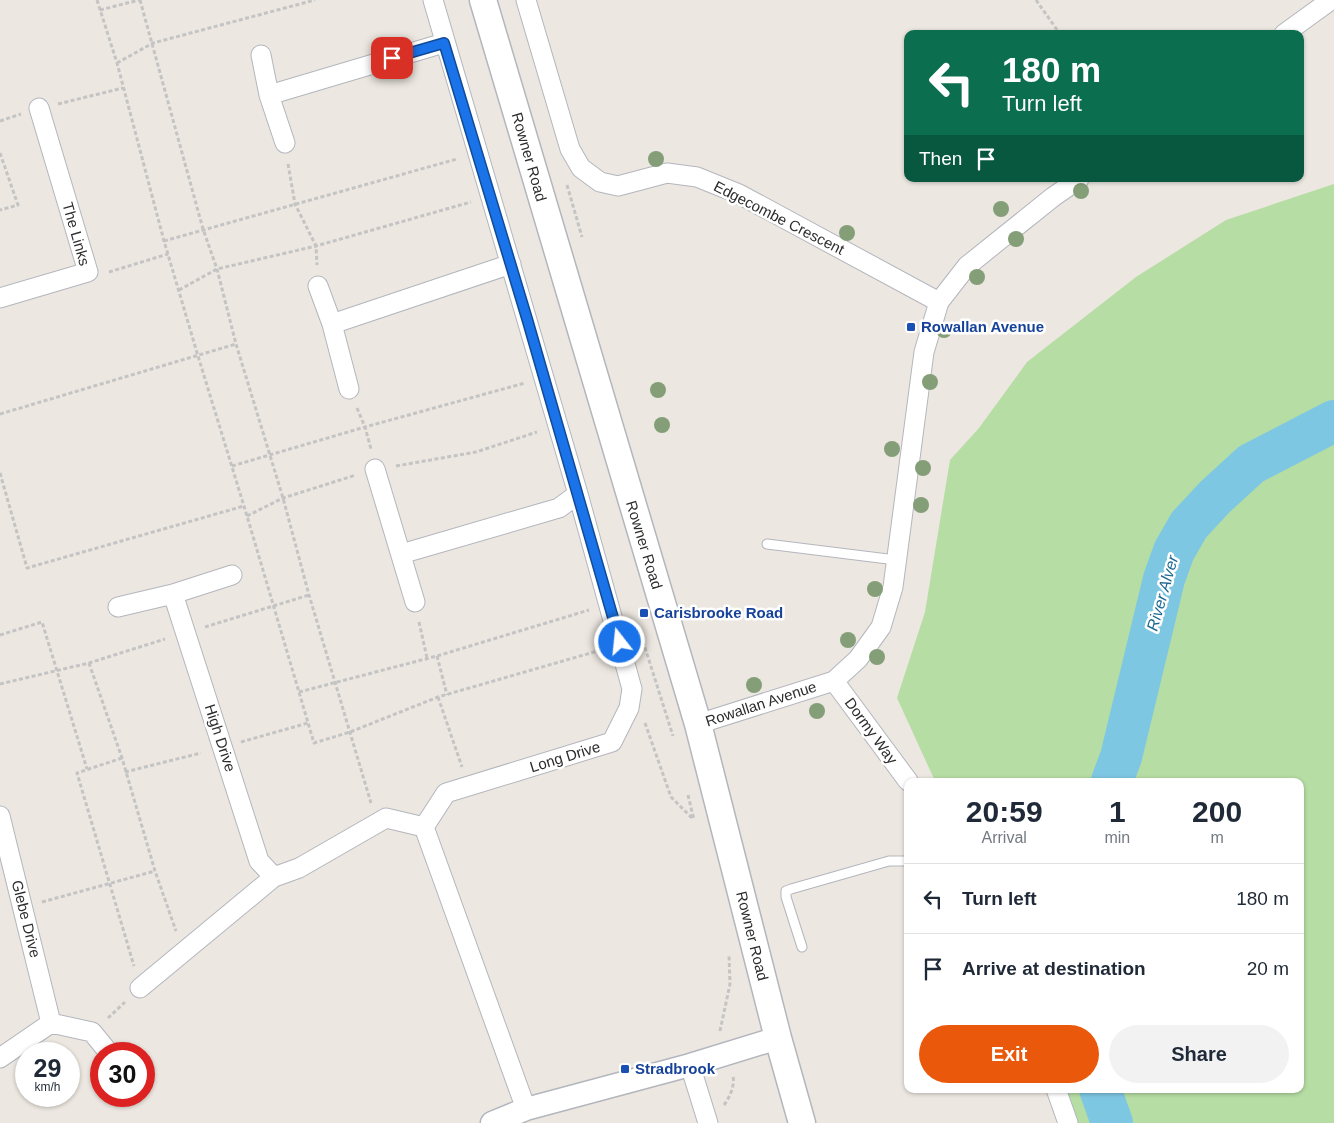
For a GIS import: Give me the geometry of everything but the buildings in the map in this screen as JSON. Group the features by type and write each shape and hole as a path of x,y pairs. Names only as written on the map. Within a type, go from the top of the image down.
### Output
{"main road":[{"name":"Rowner Road","path":"483,0 698,724 778,1038 802,1123"}],"street":[{"name":"Long Drive","path":"424,826 446,793 612,742 629,708 632,689 578,494 444,43 433,0"},
{"name":"Edgecombe Crescent","path":"526,0 570,149 581,168 600,182 618,186 667,173 697,177 739,194 939,302"},
{"path":"1290,30 1331,0"},
{"path":"269,95 444,43"},
{"path":"261,55 269,95 285,143"},
{"name":"The Links","path":"0,298 88,272 39,108"},
{"name":"Rowallan Avenue","path":"698,724 834,681 858,659 881,627 893,587 924,352 939,302 967,266 1053,197 1075,182"},
{"path":"332,324 511,264"},
{"path":"318,286 332,324 349,389"},
{"path":"375,469 415,602"},
{"path":"402,554 559,508 578,494"},
{"path":"118,607 174,594 232,575"},
{"name":"High Drive","path":"174,594 259,861 274,877"},
{"name":"Dormy Way","path":"834,681 906,778"},
{"name":"Glebe Drive","path":"0,816 51,1022"},
{"path":"140,988 274,877 299,868 386,818 424,826 526,1109"},
{"path":"0,1058 51,1022 92,1032 100,1042"},
{"path":"492,1123 526,1109 690,1065 778,1038"},
{"path":"690,1065 714,1117"},
{"path":"1057,1093 1068,1123"}],"lane":[{"path":"767,544 896,560"},
{"path":"802,947 786,897 786,891 889,861 904,861"}],"path":[{"path":"97,0 178,290 314,743 350,732 438,697 601,650 625,661"},
{"path":"100,10 140,0 217,269 236,344 377,823"},
{"path":"116,63 153,43 315,0"},
{"path":"1036,0 1057,30"},
{"path":"285,143 295,204 316,246 318,286"},
{"path":"0,153 18,205 0,210"},
{"path":"164,241 460,159"},
{"path":"178,290 217,269 316,246 472,202"},
{"path":"88,272 94,277 168,254"},
{"path":"0,414 236,344"},
{"path":"232,466 531,381"},
{"path":"349,389 365,427 375,469"},
{"path":"0,473 28,568 244,506"},
{"path":"0,684 89,663 309,595"},
{"path":"415,602 427,658"},
{"path":"299,692 437,656 588,610"},
{"path":"0,634 42,622 88,769"},
{"path":"437,656 447,695"},
{"path":"89,663 122,758 155,870 183,952"},
{"path":"438,697 468,786"},
{"path":"629,708 646,724 671,797 694,820 697,827"},
{"path":"92,1032 140,988 77,773 122,758"},
{"path":"23,908 155,870"},
{"path":"714,1117 729,1098 733,1080 728,1053 720,1032 730,984 729,950"}],"green space":[{"path":"1334,184 1334,1123 1077,1123 1064,1093 1304,1093 1304,778 934,778 897,698 925,612 950,460 979,428 1027,362 1136,277 1226,220"}],"waterway":[{"name":"River Alver","path":"1113,778 1121,757 1164,579 1174,551 1189,525 1215,497 1251,464 1334,421"},
{"name":"River Alver","path":"1101,1093 1112,1123"}],"place":[{"name":"Rowallan Avenue","path":"911,327"},
{"name":"Carisbrooke Road","path":"644,613"},
{"name":"Stradbrook","path":"625,1069"}],"route":[{"path":"392,58 444,43 528,322 620,642"}]}
